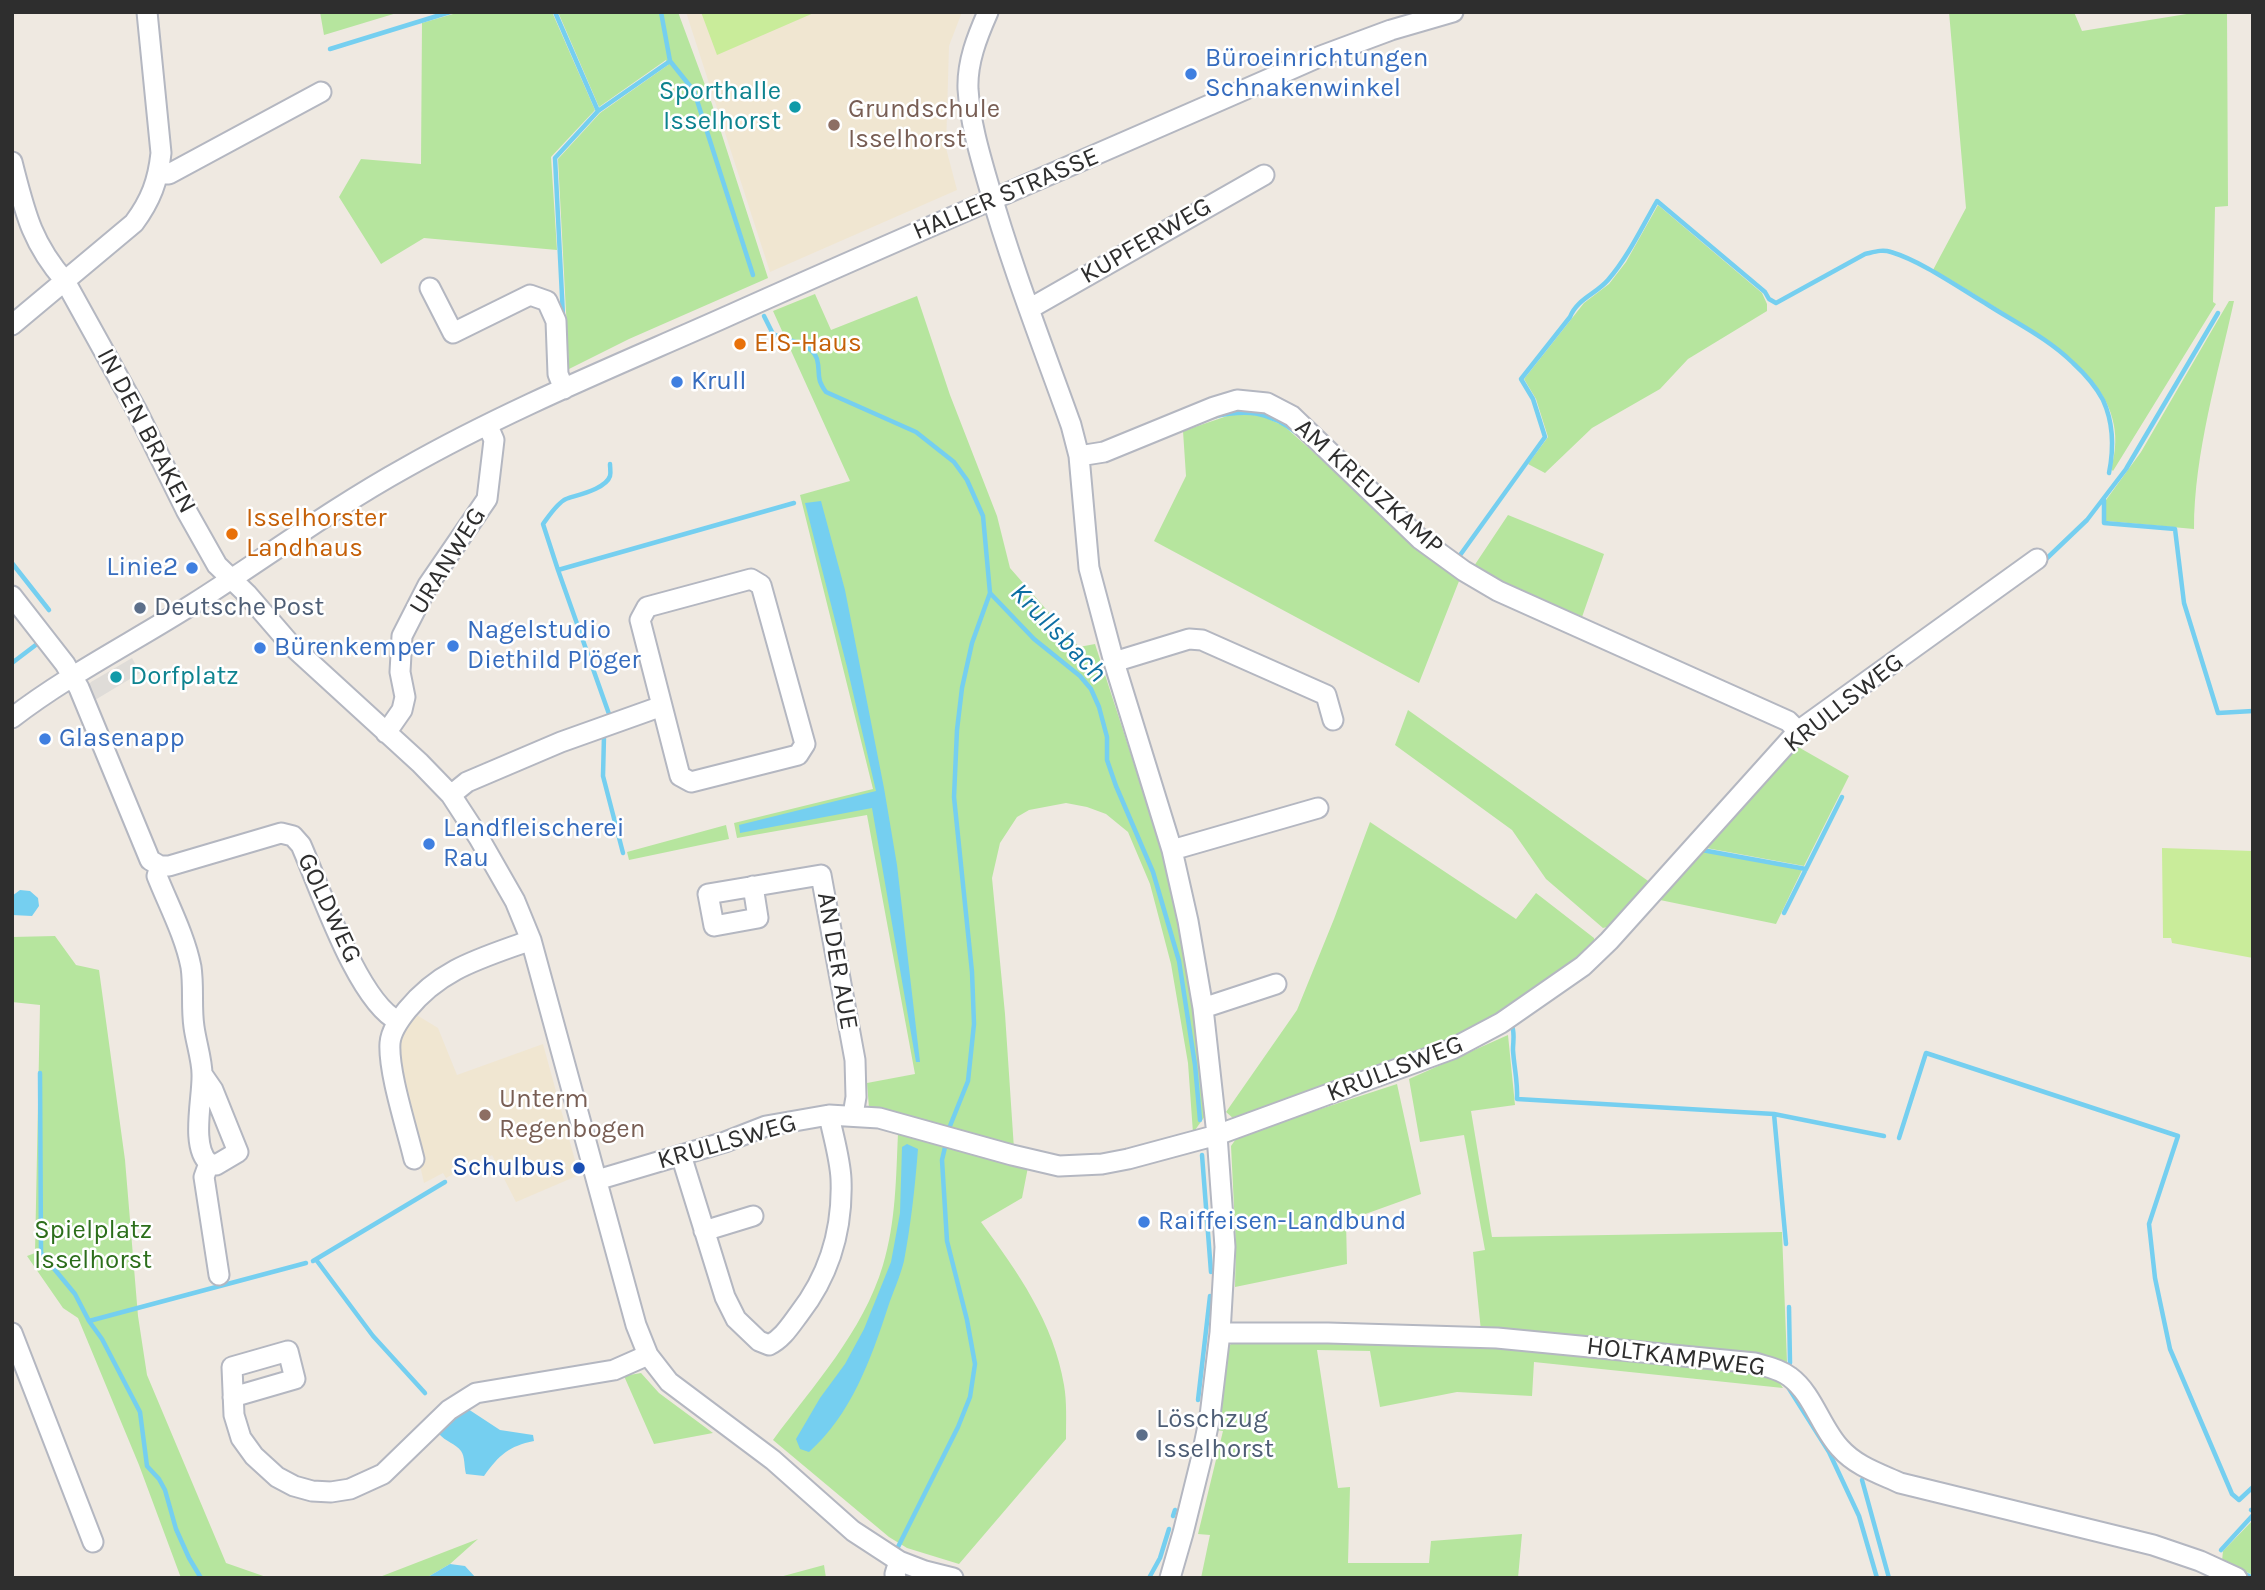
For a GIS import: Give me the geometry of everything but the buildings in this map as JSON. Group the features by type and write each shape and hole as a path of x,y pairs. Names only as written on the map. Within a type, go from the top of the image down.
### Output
{"street":[{"path":"12,325 134,223 148,204 159,174 161,153 147,12"},
{"path":"988,12 976,39 969,65 968,88 975,139 1029,309 1071,425 1079,456 1089,568 1114,662 1172,850 1203,1008 1217,1135 1225,1247 1220,1333 1210,1416 1170,1578"},
{"name":"HALLER STRASSE","path":"12,718 404,468 488,426 564,389 1349,45 1453,12"},
{"path":"159,174 169,174 321,92"},
{"name":"IN DEN BRAKEN","path":"12,162 34,238 65,281 137,411 186,510 217,565 291,645 451,794 509,890 531,940 636,1325 648,1355 669,1381 773,1460 898,1569 925,1571 953,1578"},
{"name":"KUPFERWEG","path":"1029,309 1264,175"},
{"path":"430,288 453,332 530,295 547,301 556,321 558,374 564,389"},
{"name":"AM KREUZKAMP","path":"1079,456 1104,452 1237,400 1267,403 1292,416 1420,539 1498,591 1788,721 1798,732"},
{"name":"URANWEG","path":"386,733 402,710 405,697 400,672 402,636 428,585 487,499 494,440 488,426"},
{"name":"KRULLSWEG","path":"597,1180 766,1126 830,1115 879,1118 1059,1166 1102,1164 1217,1135 1452,1049 1502,1023 1583,966 1609,941 1798,732 2037,559"},
{"path":"751,579 761,584 805,744 798,755 691,782 680,775 662,706 640,620 647,607 751,579"},
{"path":"12,596 73,678 150,860 160,866 157,876 191,966 193,1022 202,1074 199,1134 203,1158 216,1165 238,1152 213,1090 202,1074"},
{"path":"1114,662 1189,639 1202,640 1326,695 1333,720"},
{"path":"451,794 467,782 561,742 662,706"},
{"path":"1172,850 1318,808"},
{"name":"GOLDWEG","path":"160,866 169,866 281,833 293,836 301,845 348,954 373,999 386,1016 398,1021"},
{"name":"AN DER AUE","path":"753,886 821,875 855,1060 856,1097 853,1115"},
{"path":"414,1159 390,1060 391,1038 398,1021 419,995 440,977 531,940"},
{"path":"1203,1008 1276,984"},
{"path":"681,1154 725,1297 736,1319 759,1340 769,1345 778,1341 813,1297 828,1267 838,1236 841,1177 830,1115"},
{"path":"209,1163 204,1177 219,1275"},
{"path":"704,1231 753,1216"},
{"path":"12,1333 93,1542"},
{"name":"HOLTKAMPWEG","path":"1220,1333 1497,1338 1755,1363 1778,1370 1792,1378 1837,1446 1866,1468 1900,1483 2153,1545 2200,1561 2237,1578"},
{"path":"233,1397 234,1415 241,1438 264,1466 294,1486 331,1492 358,1486 383,1474 449,1410 476,1393 614,1370 648,1355"}],"shaded area":[{"name":"Grundschule Isselhorst","path":"686,12 962,12 949,46 946,148 957,190 770,272"},
{"name":"Dorfplatz","path":"132,658 140,673 90,703 88,686 91,682"},
{"name":"Unterm Regenbogen","path":"415,1014 438,1028 457,1075 543,1044 579,1175 516,1202 492,1155 446,1178 443,1173 424,1183 396,1060 401,1032"}],"green space":[{"path":"320,12 400,12 324,35"},
{"path":"460,12 552,12 595,110 551,157 557,250 424,238 381,264 339,197 361,159 421,164 422,23"},
{"path":"558,12 678,12 712,104 768,278 629,339 569,369 558,159 600,113 668,65 666,60 599,107"},
{"path":"701,12 816,12 717,55"},
{"path":"1949,12 2074,12 2082,31 2199,12 2227,12 2228,206 2215,207 2213,302 2216,304 2113,471 2113,418 2103,397 2089,378 2072,360 2031,330 1933,270 1966,208"},
{"path":"1658,205 1762,293 1767,311 1688,359 1660,389 1592,428 1545,473 1528,464 1548,437 1536,399 1524,379 1584,303 1609,284 1626,262"},
{"path":"815,294 831,330 917,296 950,395 997,516 1010,568 1079,647 1095,644 1164,856 1187,962 1203,1067 1205,1116 1193,1133 1188,1063 1171,964 1150,884 1128,832 1106,814 1066,803 1029,810 1017,817 1000,843 992,878 1014,1149 869,1108 867,1083 915,1074 867,815 737,838 734,823 873,789 800,495 850,481 773,311"},
{"path":"2229,301 2234,301 2202,443 2194,529 2106,521 2106,500 2141,452"},
{"path":"1236,413 1262,416 1284,426 1408,536 1461,576 1419,683 1154,541 1186,476 1183,431"},
{"path":"1508,515 1604,554 1582,617 1502,582 1474,566"},
{"path":"1408,710 1651,883 1615,925 1603,928 1546,879 1512,830 1395,745"},
{"path":"1793,744 1849,776 1804,866 1701,847"},
{"path":"1370,822 1516,919 1536,893 1594,938 1595,947 1499,1019 1449,1044 1234,1119 1226,1112 1297,1010"},
{"path":"726,825 729,839 629,860 627,852"},
{"path":"2162,848 2253,851 2253,958 2172,943 2171,938 2163,938"},
{"path":"1703,851 1802,870 1776,924 1660,900"},
{"name":"Spielplatz Isselhorst","path":"55,936 76,965 99,970 125,1160 138,1316 147,1375 226,1563 269,1578 181,1578 139,1465 78,1318 63,1308 27,1256 35,1253 40,1005 12,1002 12,937"},
{"path":"1508,1035 1515,1105 1471,1111 1492,1237 1782,1232 1787,1362 1481,1331 1473,1252 1485,1250 1464,1135 1420,1142 1409,1079"},
{"path":"1397,1084 1421,1194 1346,1221 1347,1264 1235,1287 1236,1246 1231,1146 1238,1136"},
{"path":"898,1133 1028,1167 1022,1198 981,1222 1008,1259 1043,1319 1059,1362 1065,1391 1066,1439 959,1564 907,1548 889,1537 773,1440 836,1357 874,1290 891,1232"},
{"path":"1234,1341 1495,1343 1754,1369 1776,1377 1783,1388 1534,1362 1532,1396 1457,1392 1380,1407 1370,1351 1317,1350 1338,1488 1350,1487 1348,1563 1429,1563 1431,1541 1522,1534 1518,1578 1201,1578 1210,1535 1198,1534 1223,1431 1216,1430 1227,1348"},
{"path":"641,1373 659,1393 713,1433 654,1444 624,1376"},
{"path":"2253,1520 2253,1575 2222,1561 2223,1551"},
{"path":"478,1539 450,1564 426,1578 377,1578"},
{"path":"824,1565 826,1578 776,1578"}],"water":[{"path":"821,501 845,590 884,788 897,865 920,1062 916,1062 872,808 740,833 739,825 876,791 805,503"},
{"path":"20,890 30,891 38,898 39,906 32,916 12,915 12,896"},
{"path":"907,1144 918,1149 909,1233 898,1279 867,1366 848,1404 824,1437 809,1452 800,1449 796,1439 820,1398 845,1364 864,1329 891,1262 900,1213 902,1147"},
{"path":"468,1409 500,1430 533,1435 534,1441 505,1453 484,1476 466,1474 461,1451 438,1433"},
{"path":"450,1564 465,1566 476,1578 426,1578"}],"waterway":[{"path":"330,49 450,12"},
{"path":"555,12 598,111"},
{"name":"Krullsbach","path":"661,12 670,61 694,91 753,275"},
{"path":"563,316 555,158 598,111 670,61"},
{"path":"1458,558 1545,437 1533,399 1521,379 1577,306 1603,285 1615,271 1657,201 1776,303 1865,254 1878,251 1903,256 1939,275 2042,338 2085,376 2103,400 2109,418 2112,445 2109,473"},
{"path":"2044,561 2087,520 2126,469 2218,313"},
{"name":"Krullsbach","path":"764,316 773,334 804,345 814,353 819,379 826,392 916,432 954,462 967,480 983,516 990,593 1034,639 1080,676 1091,689 1107,737 1107,760 1153,872 1179,961 1195,1065 1200,1120"},
{"path":"1212,417 1236,413 1257,414 1267,416 1298,434"},
{"path":"558,570 543,524 553,510 566,499 603,485 610,475 610,464"},
{"path":"2104,500 2104,523 2175,529 2184,603 2218,713 2253,711"},
{"path":"609,714 558,570 794,503"},
{"path":"12,563 49,610"},
{"path":"948,1131 968,1081 974,1024 972,972 954,797 957,730 962,688 972,643 990,593"},
{"path":"12,663 37,644"},
{"path":"604,736 603,776 623,853"},
{"path":"1784,913 1842,797"},
{"path":"1701,851 1806,869"},
{"path":"1512,1026 1517,1099 1774,1114 1884,1136"},
{"path":"1899,1138 1926,1053 2178,1136 2149,1224 2155,1278 2170,1349 2232,1494 2239,1500 2253,1487"},
{"path":"40,1073 41,1253 75,1294 140,1412 147,1466 165,1490 176,1529 201,1578"},
{"path":"1774,1114 1786,1244"},
{"path":"897,1549 958,1427 970,1397 975,1364 947,1241 942,1160 946,1143"},
{"path":"1202,1155 1211,1272"},
{"path":"313,1261 445,1182"},
{"path":"317,1261 373,1336 425,1393"},
{"path":"89,1321 306,1263"},
{"path":"1198,1400 1210,1296"},
{"path":"1789,1307 1790,1363"},
{"path":"1788,1387 1829,1452 1859,1516 1877,1578"},
{"path":"1862,1480 1889,1578"},
{"path":"1173,1516 1175,1510"},
{"path":"2221,1550 2253,1515"},
{"path":"1149,1578 1160,1558 1169,1529"},
{"path":"2241,1572 2253,1578"}],"place":[{"name":"Büroeinrichtungen Schnakenwinkel","path":"1191,74"},
{"name":"Sporthalle Isselhorst","path":"795,107"},
{"name":"Grundschule Isselhorst","path":"834,125"},
{"name":"EIS-Haus","path":"740,344"},
{"name":"Krull","path":"677,382"},
{"name":"Isselhorster Landhaus","path":"232,534"},
{"name":"Linie2","path":"192,568"},
{"name":"Deutsche Post","path":"140,608"},
{"name":"Nagelstudio Diethild Plöger","path":"453,646"},
{"name":"Bürenkemper","path":"260,648"},
{"name":"Dorfplatz","path":"116,677"},
{"name":"Glasenapp","path":"45,739"},
{"name":"Landfleischerei Rau","path":"429,844"},
{"name":"Unterm Regenbogen","path":"485,1115"},
{"name":"Schulbus","path":"579,1168"},
{"name":"Raiffeisen-Landbund","path":"1144,1222"},
{"name":"Löschzug Isselhorst","path":"1142,1435"}]}
